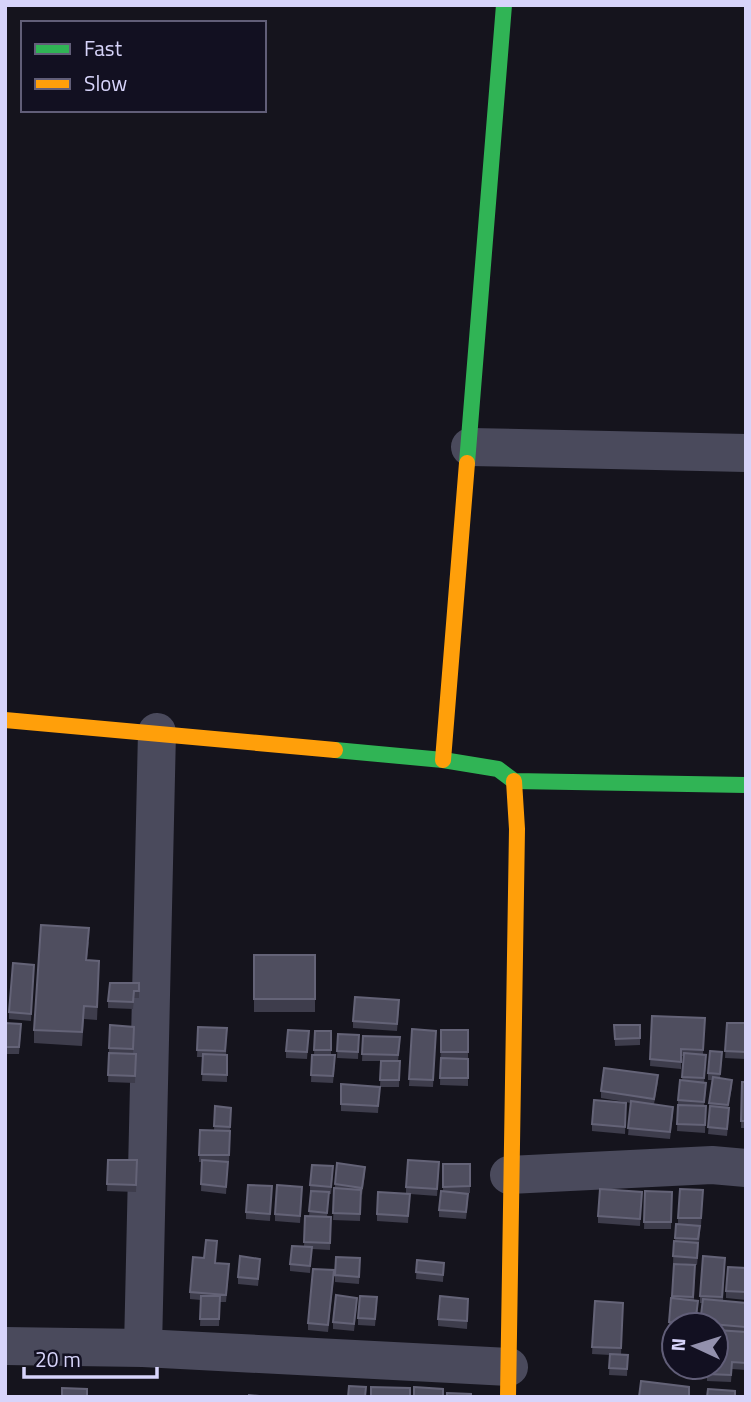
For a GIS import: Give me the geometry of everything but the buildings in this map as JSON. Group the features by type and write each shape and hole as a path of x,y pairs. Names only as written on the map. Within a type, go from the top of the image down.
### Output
{"street":[{"path":"443,760 504,5"},
{"path":"470,447 746,453"},
{"path":"5,720 443,760 498,769 514,781 746,785"},
{"path":"143,1348 157,732"},
{"path":"5,1346 143,1348 509,1382 509,1175 517,829 514,781"},
{"path":"509,1175 687,1166 746,1168"}],"traffic: fast":[{"path":"467,463 504,5"},
{"path":"335,750 443,760 498,769 514,781 746,785"}],"traffic: slow":[{"path":"443,760 467,463"},
{"path":"5,720 335,750"},
{"path":"508,1397 517,829 514,781"}]}
